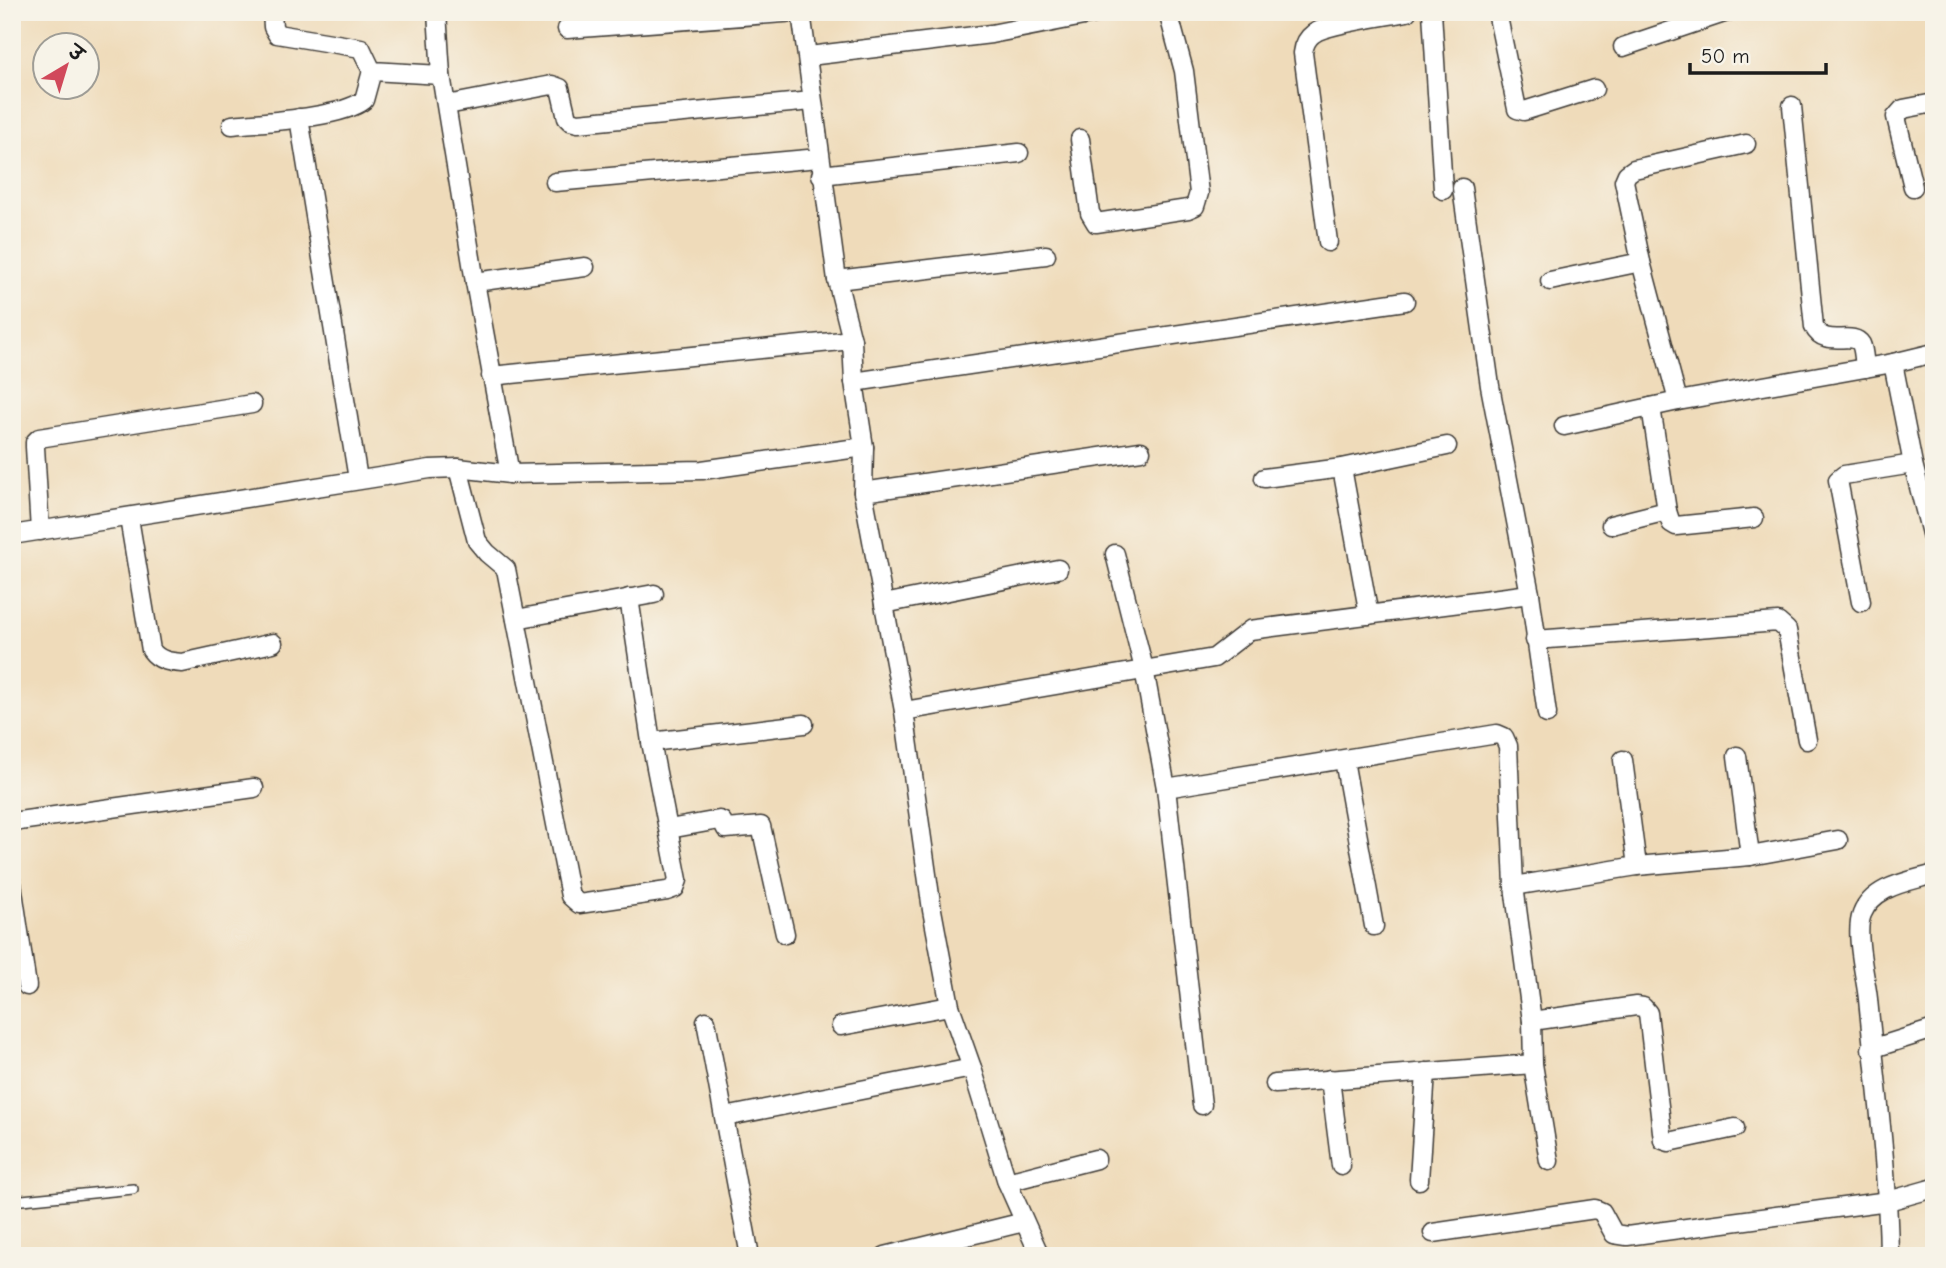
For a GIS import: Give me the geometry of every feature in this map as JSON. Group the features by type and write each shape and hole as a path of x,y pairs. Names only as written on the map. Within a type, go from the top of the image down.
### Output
{"street":[{"path":"232,125 299,118 351,108 360,103 366,95 372,71 361,48 277,34 273,27 272,12"},
{"path":"437,12 441,75 510,474"},
{"path":"567,29 799,12 808,56 820,167 837,280 852,340 854,383 864,447 863,492 904,711 932,910 950,1006 1007,1182 1040,1256"},
{"path":"808,56 991,34 1104,12"},
{"path":"1080,139 1090,213 1096,223 1195,206 1199,193 1184,71 1168,12"},
{"path":"1328,242 1304,45 1307,39 1321,29 1407,12"},
{"path":"1432,12 1443,190"},
{"path":"1497,12 1517,109 1524,111 1594,89"},
{"path":"1623,47 1727,12"},
{"path":"372,71 441,75"},
{"path":"447,105 552,85 560,88 567,118 578,122 812,101"},
{"path":"1913,187 1896,117 1903,109 1934,103"},
{"path":"1792,106 1814,327 1824,337 1853,338 1859,341 1865,368"},
{"path":"299,118 358,479"},
{"path":"1678,401 1641,262 1624,185 1627,174 1634,169 1746,144"},
{"path":"555,182 1019,153"},
{"path":"1462,188 1490,386 1530,594 1548,714"},
{"path":"837,280 1046,255"},
{"path":"1550,281 1641,262"},
{"path":"475,282 584,267"},
{"path":"854,383 1405,301"},
{"path":"491,376 852,340"},
{"path":"1564,426 1678,401 1893,363 1934,353"},
{"path":"1893,363 1913,464 1934,545"},
{"path":"40,531 34,447 39,438 252,404"},
{"path":"1651,407 1671,523 1676,526 1754,518"},
{"path":"1264,478 1342,468 1447,446"},
{"path":"12,535 430,468 510,474 702,470 864,447"},
{"path":"863,492 1141,452"},
{"path":"1861,602 1838,480 1844,475 1913,464"},
{"path":"458,468 477,541 506,569 573,901 583,904 667,891 675,888 679,875 651,742 629,598"},
{"path":"1342,468 1369,615"},
{"path":"1611,525 1667,511"},
{"path":"129,518 151,650 155,655 170,662 182,663 273,643"},
{"path":"1115,554 1144,669 1166,788 1202,1105"},
{"path":"884,604 1058,569"},
{"path":"516,619 654,594"},
{"path":"904,711 1214,658 1250,630 1530,594"},
{"path":"1535,640 1778,622 1787,630 1807,740"},
{"path":"651,742 804,724"},
{"path":"1166,788 1497,734 1504,737 1508,746 1514,886 1532,1021 1533,1064 1549,1161"},
{"path":"1737,755 1749,856"},
{"path":"1344,760 1374,926"},
{"path":"1623,760 1637,866"},
{"path":"12,822 254,788"},
{"path":"669,829 719,820 726,829 761,826 785,934"},
{"path":"1514,886 1637,866 1749,856 1838,840"},
{"path":"1889,1256 1888,1201 1868,998 1859,938 1861,915 1875,895 1891,886 1934,874"},
{"path":"12,884 27,986"},
{"path":"841,1026 950,1006"},
{"path":"1532,1021 1643,1007 1648,1013 1663,1140 1669,1142 1735,1128"},
{"path":"706,1021 750,1256"},
{"path":"1871,1049 1934,1029"},
{"path":"1275,1084 1533,1064"},
{"path":"724,1117 972,1068"},
{"path":"1419,1180 1426,1072"},
{"path":"1330,1079 1341,1166"},
{"path":"1007,1182 1096,1159"},
{"path":"1433,1233 1595,1209 1602,1212 1614,1234 1627,1236 1888,1201 1934,1188"},
{"path":"885,1256 1024,1222"}],"lane":[{"path":"12,1201 133,1189"}]}
